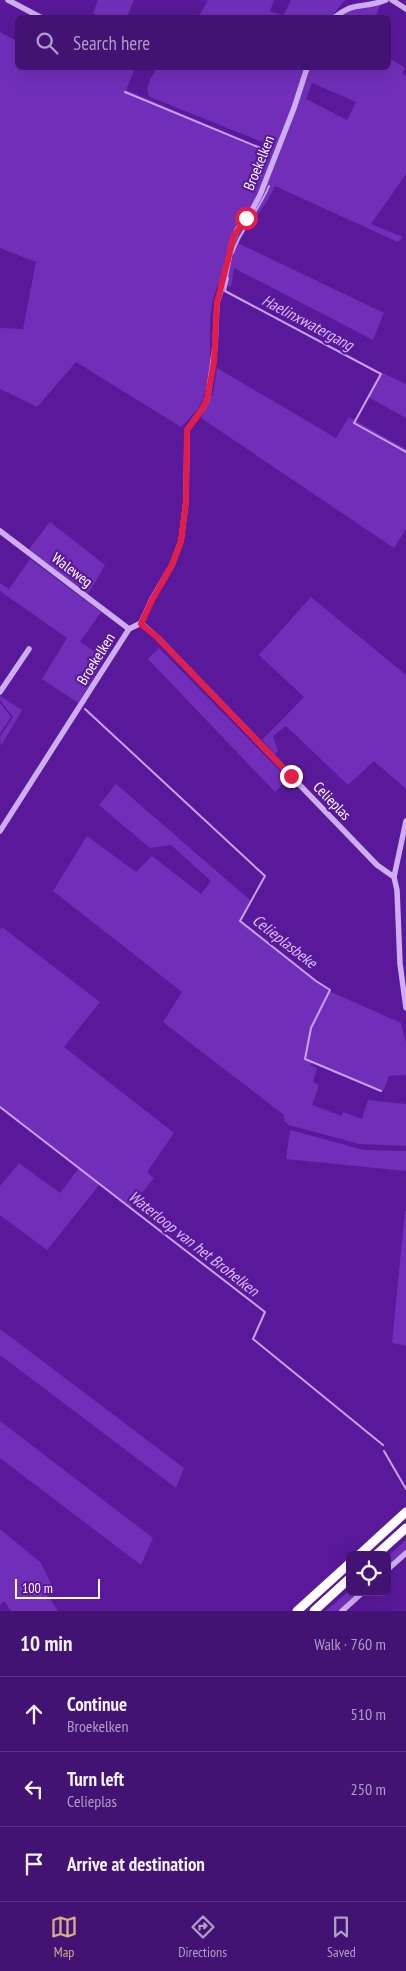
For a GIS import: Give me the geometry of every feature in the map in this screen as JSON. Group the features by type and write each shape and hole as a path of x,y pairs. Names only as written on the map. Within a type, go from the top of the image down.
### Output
{"highway":[{"path":"363,1551 406,1512"},
{"path":"380,1551 406,1528"},
{"path":"297,1611 346,1567"},
{"path":"314,1611 346,1582"}],"street":[{"path":"8,0 36,15"},
{"path":"336,15 344,4 350,1 379,2 386,0"},
{"path":"392,0 406,9"},
{"name":"Broekelken","path":"0,831 129,629 141,624 172,565 181,541 186,502 186,435 189,426 206,402 210,390 217,303 232,243 237,230 252,210 260,195 294,108 306,70"},
{"name":"Waleweg","path":"0,531 129,629"},
{"name":"Celieplas","path":"141,624 158,638 377,865 394,877"},
{"path":"0,692 29,648"},
{"path":"406,821 394,877 400,964 406,1008"},
{"path":"391,1566 406,1553"},
{"path":"342,1611 359,1596"}],"shaded area":[{"path":"98,0 134,0 128,15 96,15 93,13"},
{"path":"206,0 274,0 270,11 280,15 199,15 208,1"},
{"path":"291,0 345,0 333,15 284,15"},
{"path":"348,5 380,5 377,15 340,15"},
{"path":"0,32 15,40 15,70 134,70 126,90 268,150 270,145 150,97 147,90 156,70 391,70 391,59 405,68 402,73 406,76 406,174 371,224 403,237 398,242 275,186 238,243 384,313 373,340 234,268 231,287 218,284 213,300 210,323 209,372 204,396 199,407 181,427 76,362 37,407 0,389 0,328 23,329 36,262 0,248","holes":["312,83 356,102 347,120 306,99"]},
{"path":"217,368 336,438 349,417 406,449 406,529 394,548 201,418 213,394"},
{"path":"380,372 406,384 406,418 368,397"},
{"path":"50,522 105,565 88,594 29,549"},
{"path":"30,559 101,612 80,642 105,658 78,703 42,679 67,638 0,591 0,583 9,589"},
{"path":"311,597 406,675 406,789 374,761 348,785 286,726 273,736 278,751 275,754 262,740 304,697 259,655"},
{"path":"159,648 288,779 275,792 148,659"},
{"path":"0,696 22,710 1,746 0,737 13,717 0,700"},
{"path":"0,703 11,717 0,734"},
{"path":"116,784 251,901 239,921 329,991 401,1023 406,1042 406,1075 389,1076 383,1091 313,1062 310,1065 317,1068 313,1082 319,1085 312,1105 342,1116 343,1112 362,1119 368,1100 406,1104 406,1146 359,1144 289,1125 284,1121 284,1115 163,1022 182,992 53,891 87,836 136,872 152,856 201,894 211,881 171,845 150,848 99,805"},
{"path":"2,927 100,1002 64,1047 174,1133 147,1172 154,1178 131,1207 100,1184 47,1250 0,1215 0,1186 19,1163 60,1193 79,1168 0,1108 0,930"},
{"path":"290,1130 364,1150 406,1151 406,1171 286,1159"},
{"path":"406,1211 406,1346 392,1343"},
{"path":"0,1329 184,1468 176,1488 0,1355"},
{"path":"0,1421 153,1538 141,1565 0,1458"},
{"path":"0,1529 41,1563 53,1588 46,1593 58,1611 11,1611 4,1601 0,1605"},
{"path":"406,1540 406,1550 391,1564 391,1553"},
{"path":"346,1594 346,1596 356,1596 339,1611 326,1611"}],"waterway":[{"name":"Haelinxwatergang","path":"125,92 265,150 268,154 258,181"},
{"name":"Haelinxwatergang","path":"233,253 236,244 269,186"},
{"name":"Haelinxwatergang","path":"228,278 225,291 381,374 354,423 406,452"},
{"name":"Celieplasbeke","path":"85,709 265,876 240,921 330,990 311,1028 305,1059 381,1091"},
{"name":"Waterloop van het Brohelken","path":"0,1107 265,1312 253,1339 383,1445"},
{"name":"Waterloop van het Brohelken","path":"384,1451 406,1489"}],"route":[{"path":"246,218 234,236 225,278 217,303 214,361 210,390 203,408 187,430 186,502 181,541 172,565 141,624 158,638 291,776"}]}
